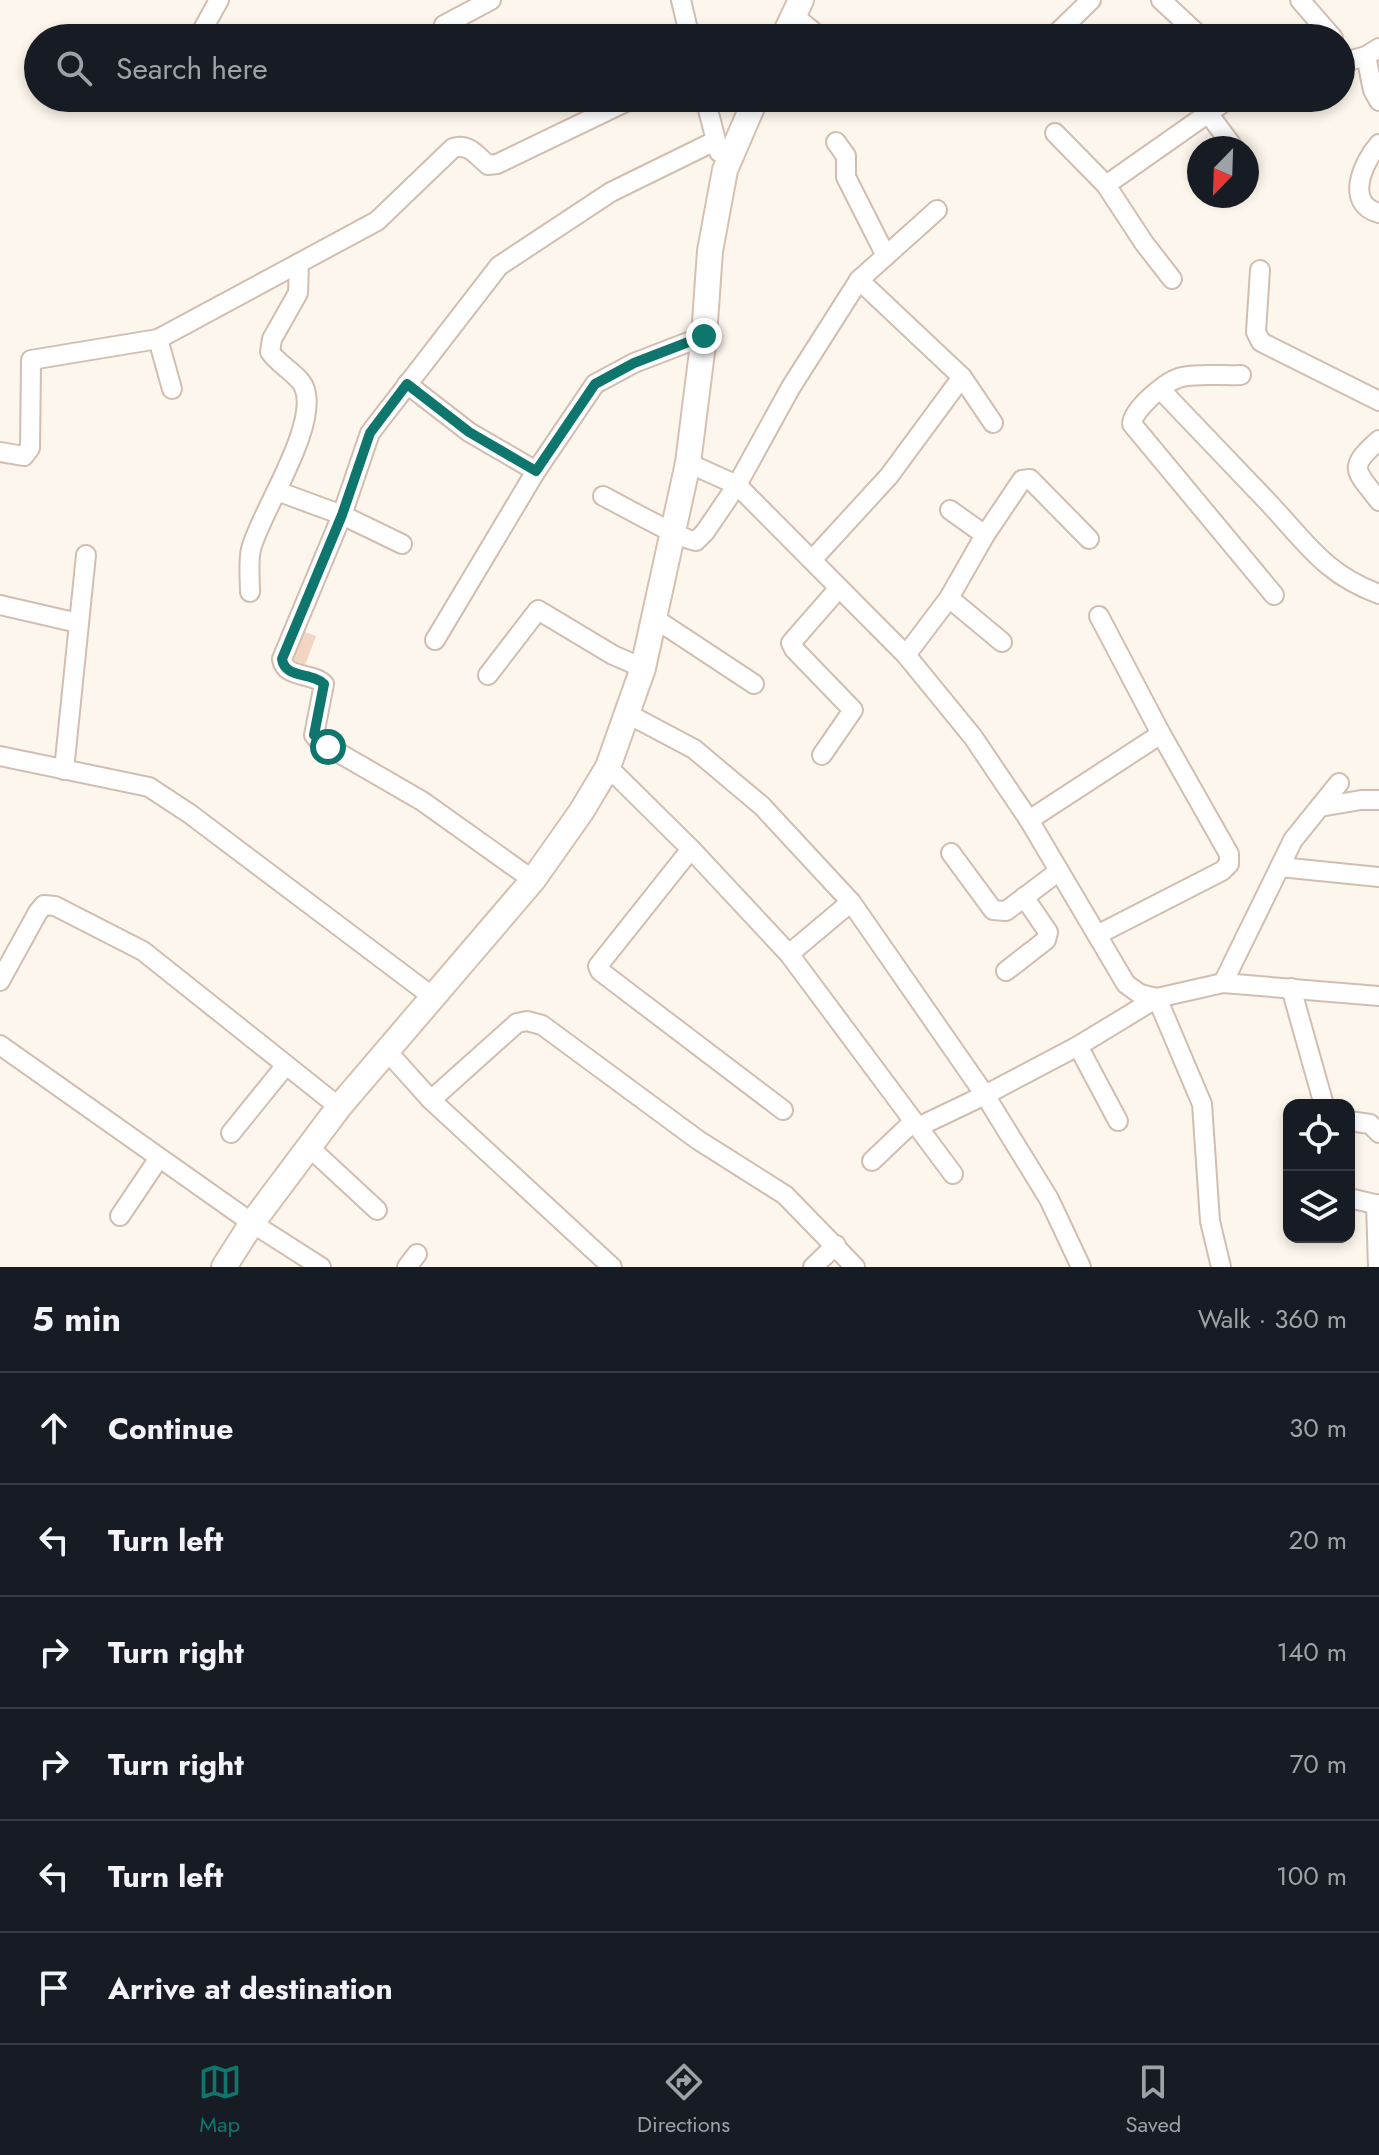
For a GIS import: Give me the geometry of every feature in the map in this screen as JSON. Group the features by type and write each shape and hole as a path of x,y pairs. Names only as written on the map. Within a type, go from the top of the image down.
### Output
{"main road":[{"path":"224,1267 252,1223 339,1107 533,880 608,767 643,668 688,463 704,336 710,251 725,170 750,112"}],"street":[{"path":"206,24 219,0"},
{"path":"446,24 491,0"},
{"path":"681,0 687,24"},
{"path":"1066,24 1091,0"},
{"path":"1161,0 1187,24"},
{"path":"1300,0 1321,24"},
{"path":"797,8 810,24"},
{"path":"1356,55 1379,101"},
{"path":"0,452 24,456 30,448 31,360 158,339 377,221 453,148 468,148 488,165 497,164 605,112"},
{"path":"708,112 725,170"},
{"path":"1106,185 1208,113 1225,136"},
{"path":"1055,133 1106,185 1172,279"},
{"path":"533,880 422,801 320,742 314,735 324,684 320,679 287,671 282,659 342,515 370,433 499,266 611,192 715,141"},
{"path":"836,142 846,156 846,177 886,256"},
{"path":"1379,144 1369,155 1358,186 1360,198 1366,206 1379,213"},
{"path":"603,496 673,531 685,541 696,541 737,485 791,387 859,280 937,210"},
{"path":"250,592 250,550 301,429 307,402 304,384 278,364 270,352 272,339 298,293 299,263"},
{"path":"1260,270 1256,332 1261,342 1379,401"},
{"path":"859,280 962,377 993,423"},
{"path":"435,640 536,471 595,384 634,363 704,336"},
{"path":"158,339 172,389"},
{"path":"1241,375 1182,377 1137,409 1132,424 1274,595"},
{"path":"812,560 889,476 962,377"},
{"path":"407,384 469,432 536,471"},
{"path":"1161,390 1282,517 1315,557 1336,572 1379,594"},
{"path":"1379,440 1359,457 1357,466 1359,475 1379,501"},
{"path":"688,463 737,485 906,655 973,737 1029,820 1126,984 1140,994 1157,998"},
{"path":"906,655 949,598 985,535 1022,480 1030,479 1089,539"},
{"path":"277,491 342,515 402,544"},
{"path":"950,510 985,535"},
{"path":"64,770 86,555"},
{"path":"822,755 853,710 791,643 839,588"},
{"path":"949,598 1002,642"},
{"path":"0,605 78,623"},
{"path":"488,675 538,610 613,655 643,668"},
{"path":"1097,935 1222,871 1229,864 1229,854 1099,616"},
{"path":"654,618 754,684"},
{"path":"628,714 694,749 762,806 851,902 985,1095 1049,1199 1081,1267"},
{"path":"1029,820 1161,734"},
{"path":"0,756 149,787 190,814 433,997"},
{"path":"608,767 691,849 789,954 953,1174"},
{"path":"1223,983 1293,840 1339,783"},
{"path":"1320,807 1379,800"},
{"path":"691,849 598,966 600,971 783,1110"},
{"path":"951,853 993,910 1006,911 1059,871"},
{"path":"1280,867 1379,877"},
{"path":"1006,971 1046,940 1048,932 1024,897"},
{"path":"789,954 851,902"},
{"path":"0,981 38,912 44,905 55,906 143,951 339,1107"},
{"path":"872,1161 915,1124 985,1095 1078,1046 1157,998 1223,983 1379,996"},
{"path":"1291,988 1322,1099"},
{"path":"1157,998 1202,1104 1210,1221 1221,1267"},
{"path":"431,1100 517,1023 527,1021 542,1025 698,1140 785,1195 855,1267"},
{"path":"0,1045 252,1223 321,1267"},
{"path":"1078,1046 1118,1121"},
{"path":"387,1051 431,1100 612,1267"},
{"path":"231,1133 286,1065"},
{"path":"1355,1122 1370,1124 1379,1133"},
{"path":"309,1147 377,1210"},
{"path":"120,1216 159,1158"},
{"path":"1355,1198 1377,1204 1378,1267"},
{"path":"813,1267 836,1245"}],"building":[{"path":"302,631 316,636 305,665 291,659"}],"route":[{"path":"328,747 314,735 324,684 320,679 287,671 282,659 342,515 370,433 407,384 469,432 536,471 595,384 634,363 704,336"}]}
